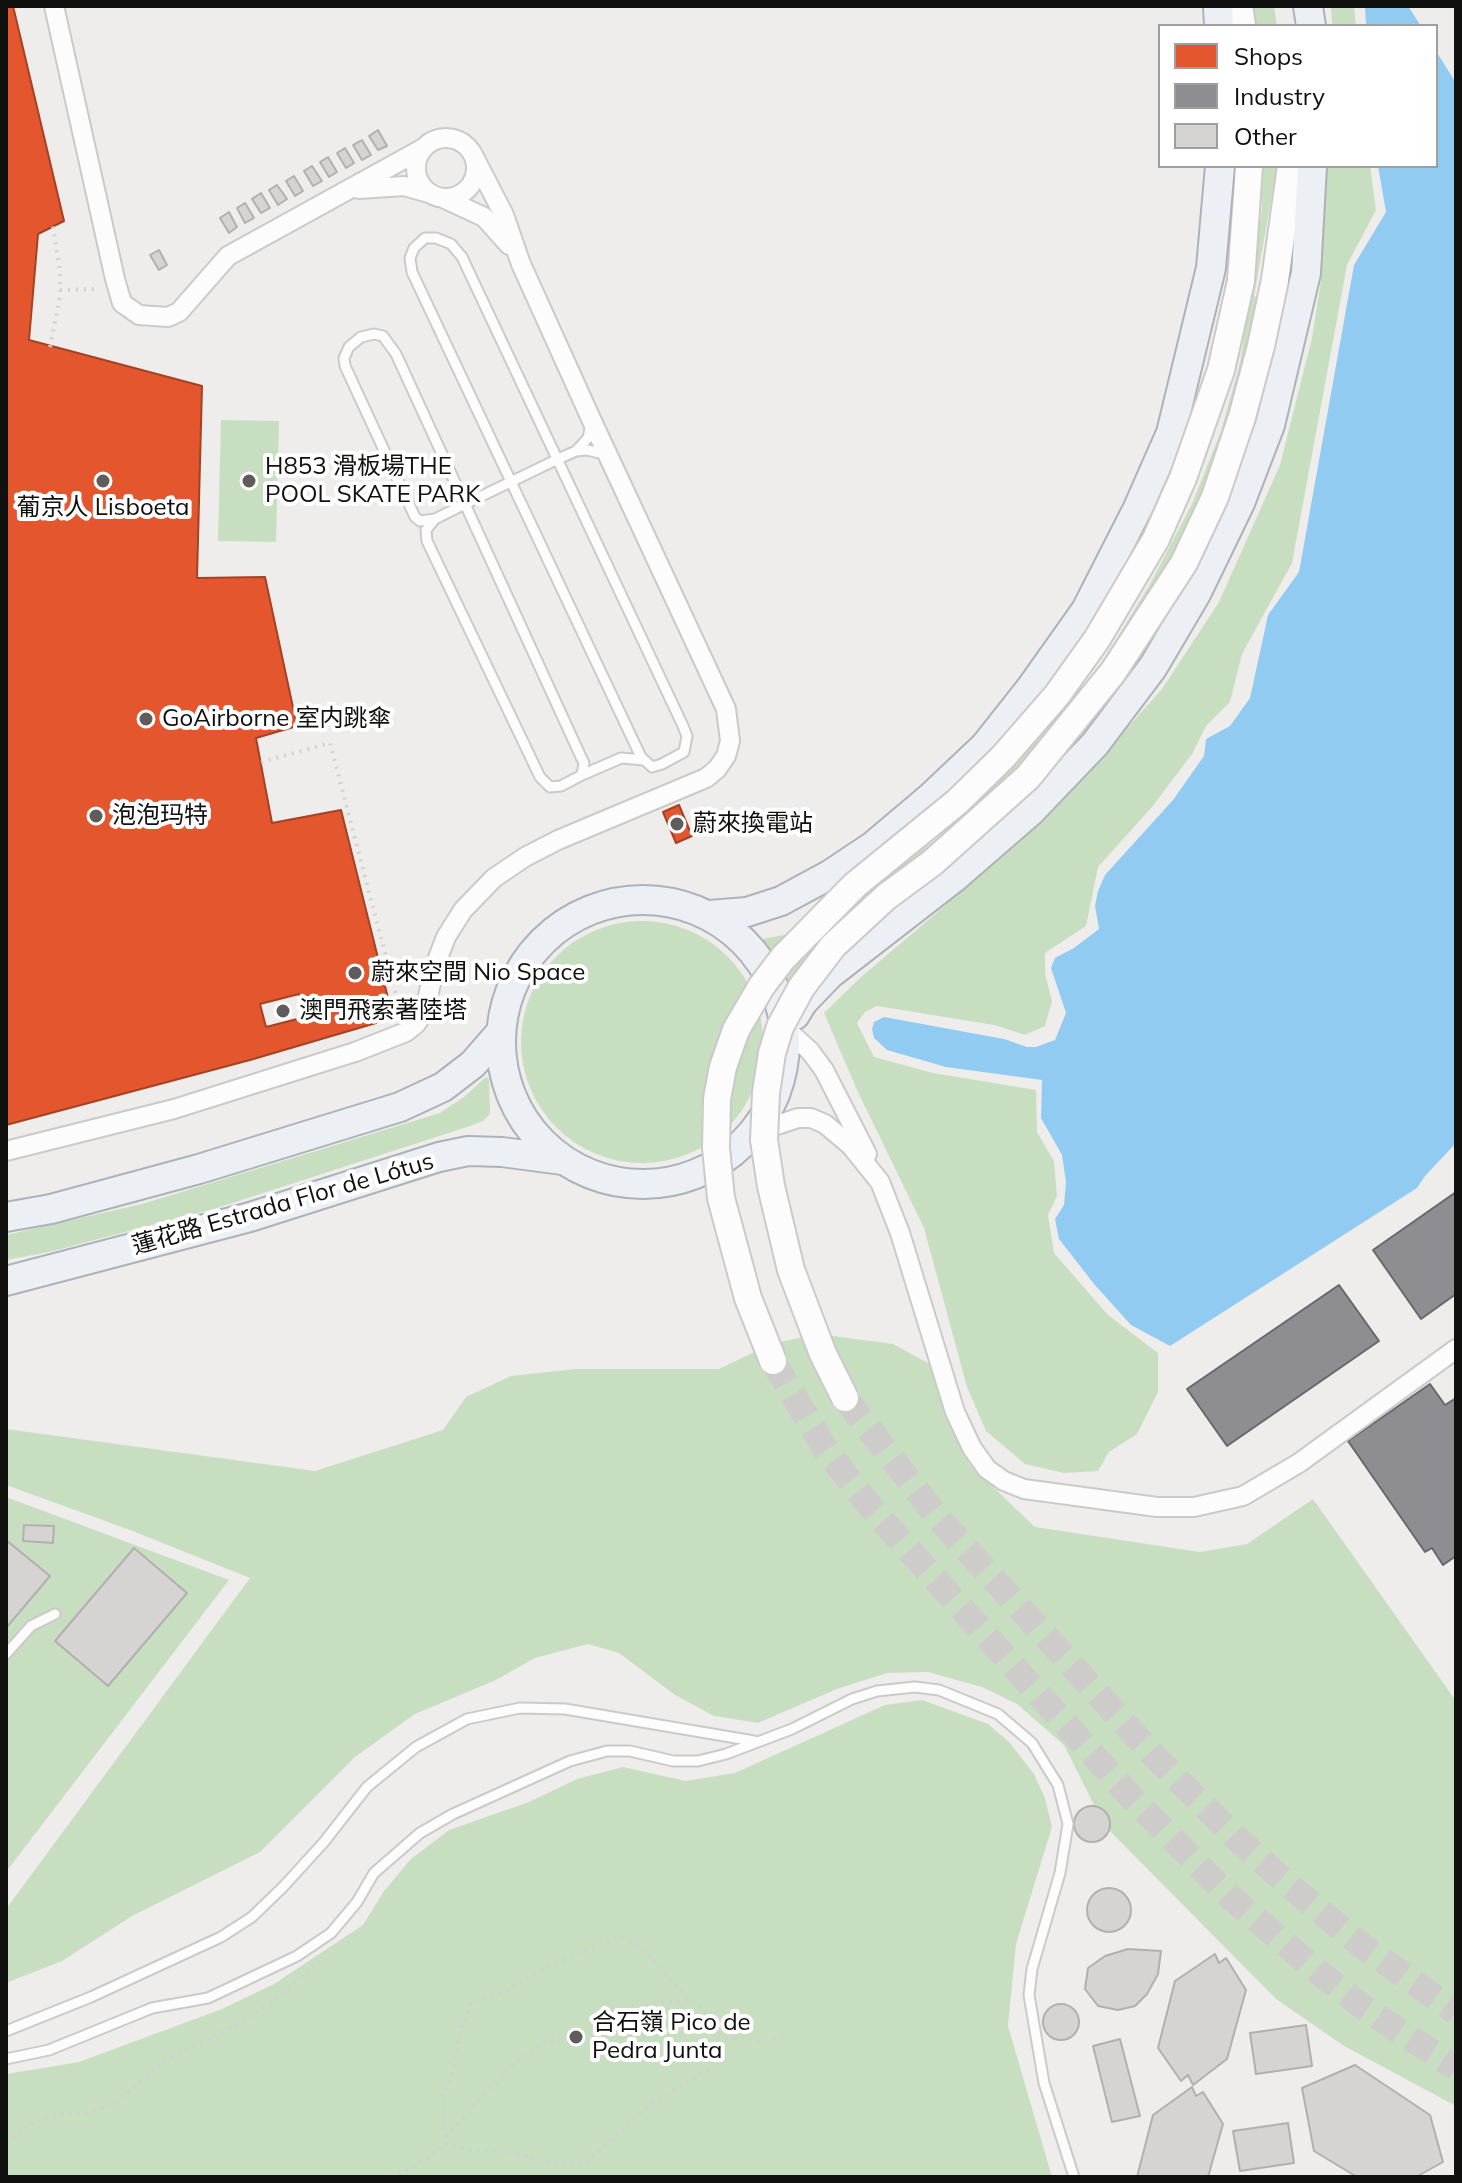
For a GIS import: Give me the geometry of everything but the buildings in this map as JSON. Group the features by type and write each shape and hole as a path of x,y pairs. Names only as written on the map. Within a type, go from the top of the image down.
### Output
{"main road":[{"path":"709,915 747,912 781,901 831,874 873,846 985,746 1086,610 1138,508 1171,433 1211,268 1220,168"},
{"path":"773,1361 748,1298 721,1198 716,1148 717,1099 723,1067 736,1030 761,987 783,958 855,885 957,802 1003,757 1057,695 1097,639 1156,539 1183,478 1221,370 1241,281 1249,168"},
{"path":"845,1398 823,1354 791,1270 771,1186 764,1140 766,1093 772,1053 780,1027 801,988 833,946 1028,777 1113,672 1184,563 1215,497 1242,417 1275,280 1291,168"},
{"path":"786,1029 803,1002 830,974 955,877 1030,812 1095,744 1153,667 1196,594 1240,503 1270,425 1306,273 1312,168"},
{"path":"648,899 691,907 709,915 749,946 763,963 780,998 786,1029 778,1087 770,1111 756,1132 731,1154 686,1178 629,1185 606,1180 563,1160 545,1147 528,1127 514,1103 503,1073 500,1033 509,990 531,952 564,923 604,905 648,899"},
{"path":"6,1217 51,1209 199,1169 400,1107 453,1079 473,1064 500,1033"},
{"name":"蓮花路 Estrada Flor de Lótus","path":"6,1281 250,1217 439,1157 468,1151 563,1160"}],"street":[{"path":"6,1151 174,1109 355,1052 406,1032 424,1012 446,937 463,910 494,878 558,840 706,778 726,756 730,741 726,709 521,264 500,205 466,145 448,137 439,138 228,256 179,312 168,317 139,315 122,303 118,289 54,6"},
{"path":"422,149 416,172 420,184 435,195 460,194 473,181 476,172 472,153"},
{"path":"333,198 364,187 388,185 435,195 484,217 503,237 521,264"},
{"path":"786,1029 810,1051 824,1070 880,1182 900,1233 955,1412 972,1448 987,1469 1004,1481 1024,1489 1157,1507 1194,1507 1243,1496 1299,1463 1456,1349"},
{"path":"756,1132 798,1118 811,1118 825,1124 851,1146 880,1182"}],"lane":[{"path":"425,238 436,238 451,244 462,257 687,736 684,752 652,767 644,760 512,482 412,272 410,258 414,248 425,238"},
{"path":"582,775 584,763 465,504 389,343 383,336 374,334 361,337 349,347 344,358 415,517 420,521 435,519 465,504 512,482 558,459 576,451 587,450 609,456"},
{"path":"576,451 588,438 592,421"},
{"path":"435,519 426,530 427,541 543,782 555,788 621,758 644,760"},
{"path":"6,1654 31,1626 55,1614"},
{"path":"6,2059 49,2050 152,2008 208,1998 297,1956 331,1933 357,1902 374,1873 420,1833 453,1814 570,1761 607,1751 630,1751 673,1761 698,1761 792,1729 852,1699 877,1691 915,1687 939,1690 998,1714 1032,1743 1058,1785 1068,1824 1060,1873 1032,1969 1029,1995 1044,2083 1074,2177"},
{"path":"6,2031 91,1997 221,1937 252,1917 324,1842 367,1787 416,1747 467,1719 520,1708 565,1709 757,1742"}],"path":[{"path":"50,347 60,290 53,226"},
{"path":"60,290 118,289"},
{"path":"261,762 330,743 406,1032"},
{"path":"391,2177 408,2170 448,2144 470,2150 507,2152 558,2164 583,2165 644,2109 708,2069 715,2057 718,2036 711,2017 702,2007 689,2000 650,1956 626,1938 587,1949 531,1975 509,1990 471,2003 443,2096 448,2144"},
{"path":"6,2143 36,2121 65,2113 89,2113 114,2104 167,2059 241,2023 279,1998 331,1952"},
{"path":"446,2136 514,2064 546,2041 599,2036 650,2004 689,2000"},
{"path":"718,2036 762,2041 788,2036"}],"green space":[{"path":"1250,6 1274,6 1277,24 1252,24"},
{"path":"1331,6 1354,6 1356,24 1332,24"},
{"path":"1261,168 1277,168 1254,296 1278,308 1265,364 1118,681 791,988 780,963 763,939 799,932 833,917 958,823 1054,721 1103,661 1149,586 1192,504 1221,431 1240,363 1262,209"},
{"path":"1327,168 1370,168 1376,210 1347,265 1292,563 1242,654 1230,702 1206,726 1192,754 1152,807 1098,867 1086,926 1045,953 1045,974 1052,1001 1045,1026 1025,1035 994,1025 877,1006 865,1012 857,1023 874,1057 933,1073 1036,1090 1037,1132 1054,1161 1057,1196 1048,1215 1054,1253 1108,1315 1158,1353 1158,1392 1137,1434 1109,1452 1098,1471 1064,1473 1025,1464 986,1431 967,1387 924,1228 857,1090 824,1013 860,978 1022,840 1162,689 1219,602 1280,465 1312,338 1321,281"},
{"name":"H853 滑板場THE POOL SKATE PARK","path":"221,420 279,421 276,542 218,541"},
{"path":"642,921 688,931 709,942 727,957 742,975 753,996 763,1042 753,1088 742,1109 727,1127 709,1142 688,1153 642,1163 596,1153 575,1142 557,1127 542,1109 531,1088 521,1042 531,996 542,975 557,957 575,942 596,931"},
{"path":"486,1077 489,1079 490,1114 483,1121 217,1208 49,1252 6,1260 6,1235 142,1204 440,1113"},
{"path":"818,1334 893,1344 937,1368 944,1402 969,1464 1035,1527 1200,1552 1247,1544 1313,1499 1456,1701 1456,2106 1344,2046 1276,1999 1104,1825 1064,1745 1017,1704 982,1687 928,1672 887,1673 837,1689 758,1723 714,1716 675,1695 619,1653 588,1644 535,1658 496,1680 415,1714 355,1757 260,1852 132,1916 62,1961 6,1983 6,1909 250,1578 6,1485 6,1429 315,1471 443,1430 466,1397 511,1376 576,1369 719,1369 771,1344"},
{"path":"6,1497 229,1580 6,1872"},
{"path":"922,1700 988,1724 1009,1742 1034,1774 1045,1798 1052,1827 1016,1944 1008,2026 1052,2177 6,2177 6,2074 79,2062 222,2009 274,1984 363,1925 384,1891 411,1859 449,1830 529,1802 577,1779 623,1767 686,1781 735,1773 885,1705"}],"water":[{"path":"1365,6 1408,6 1420,24 1366,24"},
{"path":"1438,54 1456,83 1456,1143 1417,1188 1170,1346 1131,1325 1059,1239 1055,1219 1064,1205 1066,1182 1062,1155 1041,1118 1042,1080 946,1067 887,1050 874,1038 872,1029 874,1022 884,1017 1004,1039 1027,1047 1055,1040 1066,1013 1051,968 1055,958 1099,929 1095,906 1105,875 1173,800 1204,756 1206,739 1230,726 1250,698 1268,615 1299,572 1354,265 1386,212 1378,168 1438,168"}],"tunnel":[{"path":"773,1361 826,1450 873,1510 1131,1797 1228,1895 1317,1971 1363,2007 1456,2068"},
{"path":"845,1398 939,1519 1155,1757 1234,1836 1290,1886 1361,1945 1456,2012"}],"place":[{"name":"葡京人 Lisboeta","path":"103,481"},
{"name":"H853 滑板場THE POOL SKATE PARK","path":"249,481"},
{"name":"GoAirborne 室内跳傘","path":"146,719"},
{"name":"泡泡玛特","path":"96,816"},
{"name":"蔚來換電站","path":"677,824"},
{"name":"蔚來空間 Nio Space","path":"355,973"},
{"name":"澳門飛索著陸塔","path":"283,1011"},
{"name":"合石嶺 Pico de Pedra Junta","path":"576,2037"}]}
